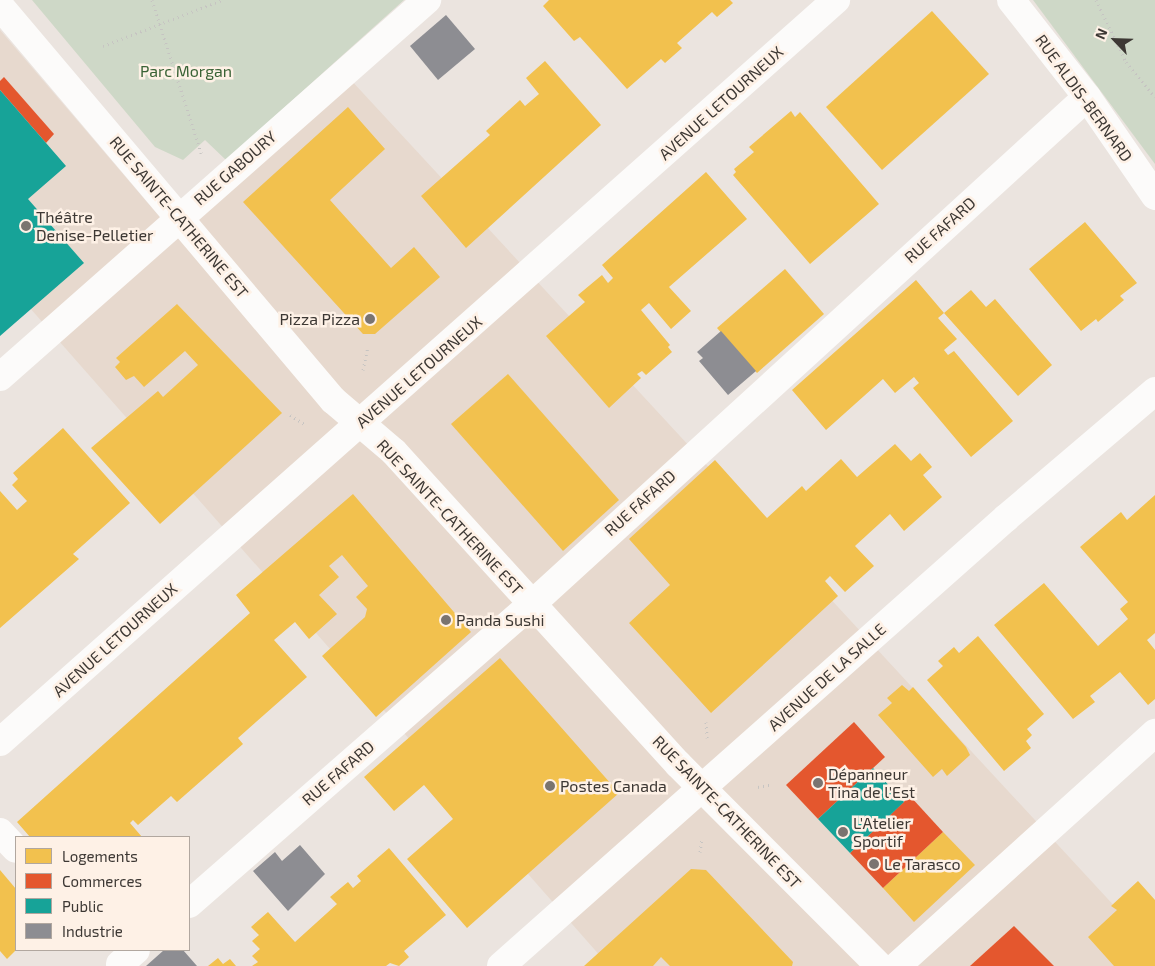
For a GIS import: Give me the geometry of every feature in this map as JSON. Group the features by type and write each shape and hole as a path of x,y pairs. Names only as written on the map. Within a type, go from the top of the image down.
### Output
{"street":[{"name":"RUE GABOURY","path":"0,377 178,217 427,0"},
{"name":"AVENUE LETOURNEUX","path":"0,742 836,0"},
{"name":"RUE ALDIS-BERNARD","path":"1011,0 1087,97 1155,196"},
{"name":"RUE SAINTE-CATHERINE EST","path":"0,6 333,400 394,452 531,605 703,788 879,966"},
{"name":"RUE FAFARD","path":"190,903 531,605 1087,97"},
{"name":"AVENUE DE LA SALLE","path":"501,966 1006,518 1155,391"},
{"path":"897,966 1155,733"},
{"path":"0,832 15,848"}],"path":[{"path":"152,0 202,156"},
{"path":"103,46 222,0"},
{"path":"1096,0 1126,62 1155,97"},
{"path":"363,370 368,347"},
{"path":"290,415 308,426"},
{"path":"706,722 707,738"},
{"path":"753,788 773,784"},
{"path":"628,792 654,786"},
{"path":"700,852 702,833"}],"shaded area":[{"path":"0,30 176,236 350,79 1155,950 1155,966 609,966 0,274"}],"green space":[{"name":"Parc Morgan","path":"32,0 404,0 226,160 205,140 183,160 155,147"},
{"path":"1033,0 1155,0 1155,164"}],"building: Logements":[{"path":"549,0 730,0 733,3 717,17 712,12 677,43 682,48 665,63 661,59 627,89 580,37 574,41 543,6"},
{"path":"932,11 989,74 882,170 826,107"},
{"path":"545,61 601,125 466,248 421,196 490,135 486,131 520,100 525,106 539,94 526,78"},
{"path":"348,107 385,149 330,200 391,268 414,247 440,277 375,334 363,334 243,202"},
{"path":"791,111 795,117 800,112 879,204 810,264 733,175 736,172 734,169 754,152 749,147"},
{"path":"706,172 747,219 669,287 691,311 671,329 649,303 641,310 670,345 668,347 672,352 646,375 642,371 637,374 641,378 609,408 546,336 585,302 578,295 602,275 608,283 613,278 602,265"},
{"path":"1085,222 1137,283 1120,296 1124,300 1098,322 1096,319 1081,331 1029,269"},
{"path":"785,269 824,314 757,373 717,328"},
{"path":"916,280 944,313 938,318 957,339 944,350 948,355 954,351 1013,421 971,457 913,388 919,383 914,377 895,393 883,379 826,430 792,390"},
{"path":"971,290 986,307 995,299 1052,365 1018,396 944,313"},
{"path":"177,304 282,413 160,524 91,448 158,391 163,397 198,365 185,351 144,387 134,376 126,380 115,367 120,362 116,358"},
{"path":"508,374 619,500 563,551 451,424"},
{"path":"63,428 130,503 73,554 79,559 0,628 0,491 17,510 27,501 12,485 18,479 13,473"},
{"path":"895,444 911,461 920,453 932,467 923,475 942,497 904,531 890,514 855,546 874,566 845,592 830,576 825,581 838,596 711,713 629,623 670,585 629,539 715,460 767,518 802,486 806,491 841,459 857,477"},
{"path":"353,494 471,632 376,717 322,656 365,617 367,609 356,597 368,586 342,555 329,566 339,577 319,595 337,614 309,639 295,622 274,640 307,677 238,738 243,744 177,802 171,796 138,825 133,820 130,823 141,836 29,836 17,822 250,613 236,595"},
{"path":"1155,495 1155,633 1147,640 1155,650 1155,699 1148,705 1120,672 1090,696 1095,702 1073,719 994,625 1044,583 1098,646 1128,619 1120,609 1128,602 1080,547 1121,512 1127,520"},
{"path":"978,636 1044,714 1027,729 1032,735 1026,741 1031,748 1004,771 927,680 943,666 938,661 954,647 959,653"},
{"path":"500,658 619,793 467,928 407,859 453,819 424,785 394,811 364,777"},
{"path":"902,685 909,691 913,687 966,747 970,755 947,776 942,769 933,777 878,715 892,703 887,698"},
{"path":"943,832 975,865 914,922 883,888"},
{"path":"389,848 446,915 404,951 409,957 399,966 390,963 386,966 252,966 258,962 252,956 260,949 252,941 259,935 251,927 268,912 295,942 337,904 330,897 348,882 353,888 361,881 357,876"},
{"path":"691,869 706,870 793,962 792,966 670,966 661,957 653,966 584,966"},
{"path":"0,870 15,888 15,951 7,959 0,951"},
{"path":"1138,881 1155,900 1155,966 1114,966 1088,937 1117,910 1111,906"},
{"path":"218,958 223,964 230,959 236,966 208,966"}],"building: Commerces":[{"path":"4,77 54,134 46,143 0,90 0,81"},
{"path":"854,722 885,757 818,819 786,785"},
{"path":"910,796 943,832 883,888 850,853"},
{"path":"1014,926 1054,966 970,966"}],"building: Public":[{"name":"Théâtre Denise-Pelletier","path":"0,90 66,166 28,199 84,263 0,336"},
{"path":"873,768 904,802 850,853 818,819"}],"building: Industrie":[{"path":"446,15 475,49 438,80 410,46"},
{"path":"721,331 756,371 728,395 699,361 703,358 697,352"},
{"path":"300,845 325,874 288,911 253,871 275,852 282,861"},
{"path":"163,951 184,951 197,966 146,966"}],"place":[{"name":"Théâtre Denise-Pelletier","path":"26,226"},
{"name":"Pizza Pizza","path":"370,319"},
{"name":"Panda Sushi","path":"446,620"},
{"name":"Dépanneur Tina de l'Est","path":"818,783"},
{"name":"Postes Canada","path":"550,786"},
{"name":"L'Atelier Sportif","path":"843,832"},
{"name":"Le Tarasco","path":"874,864"}]}
